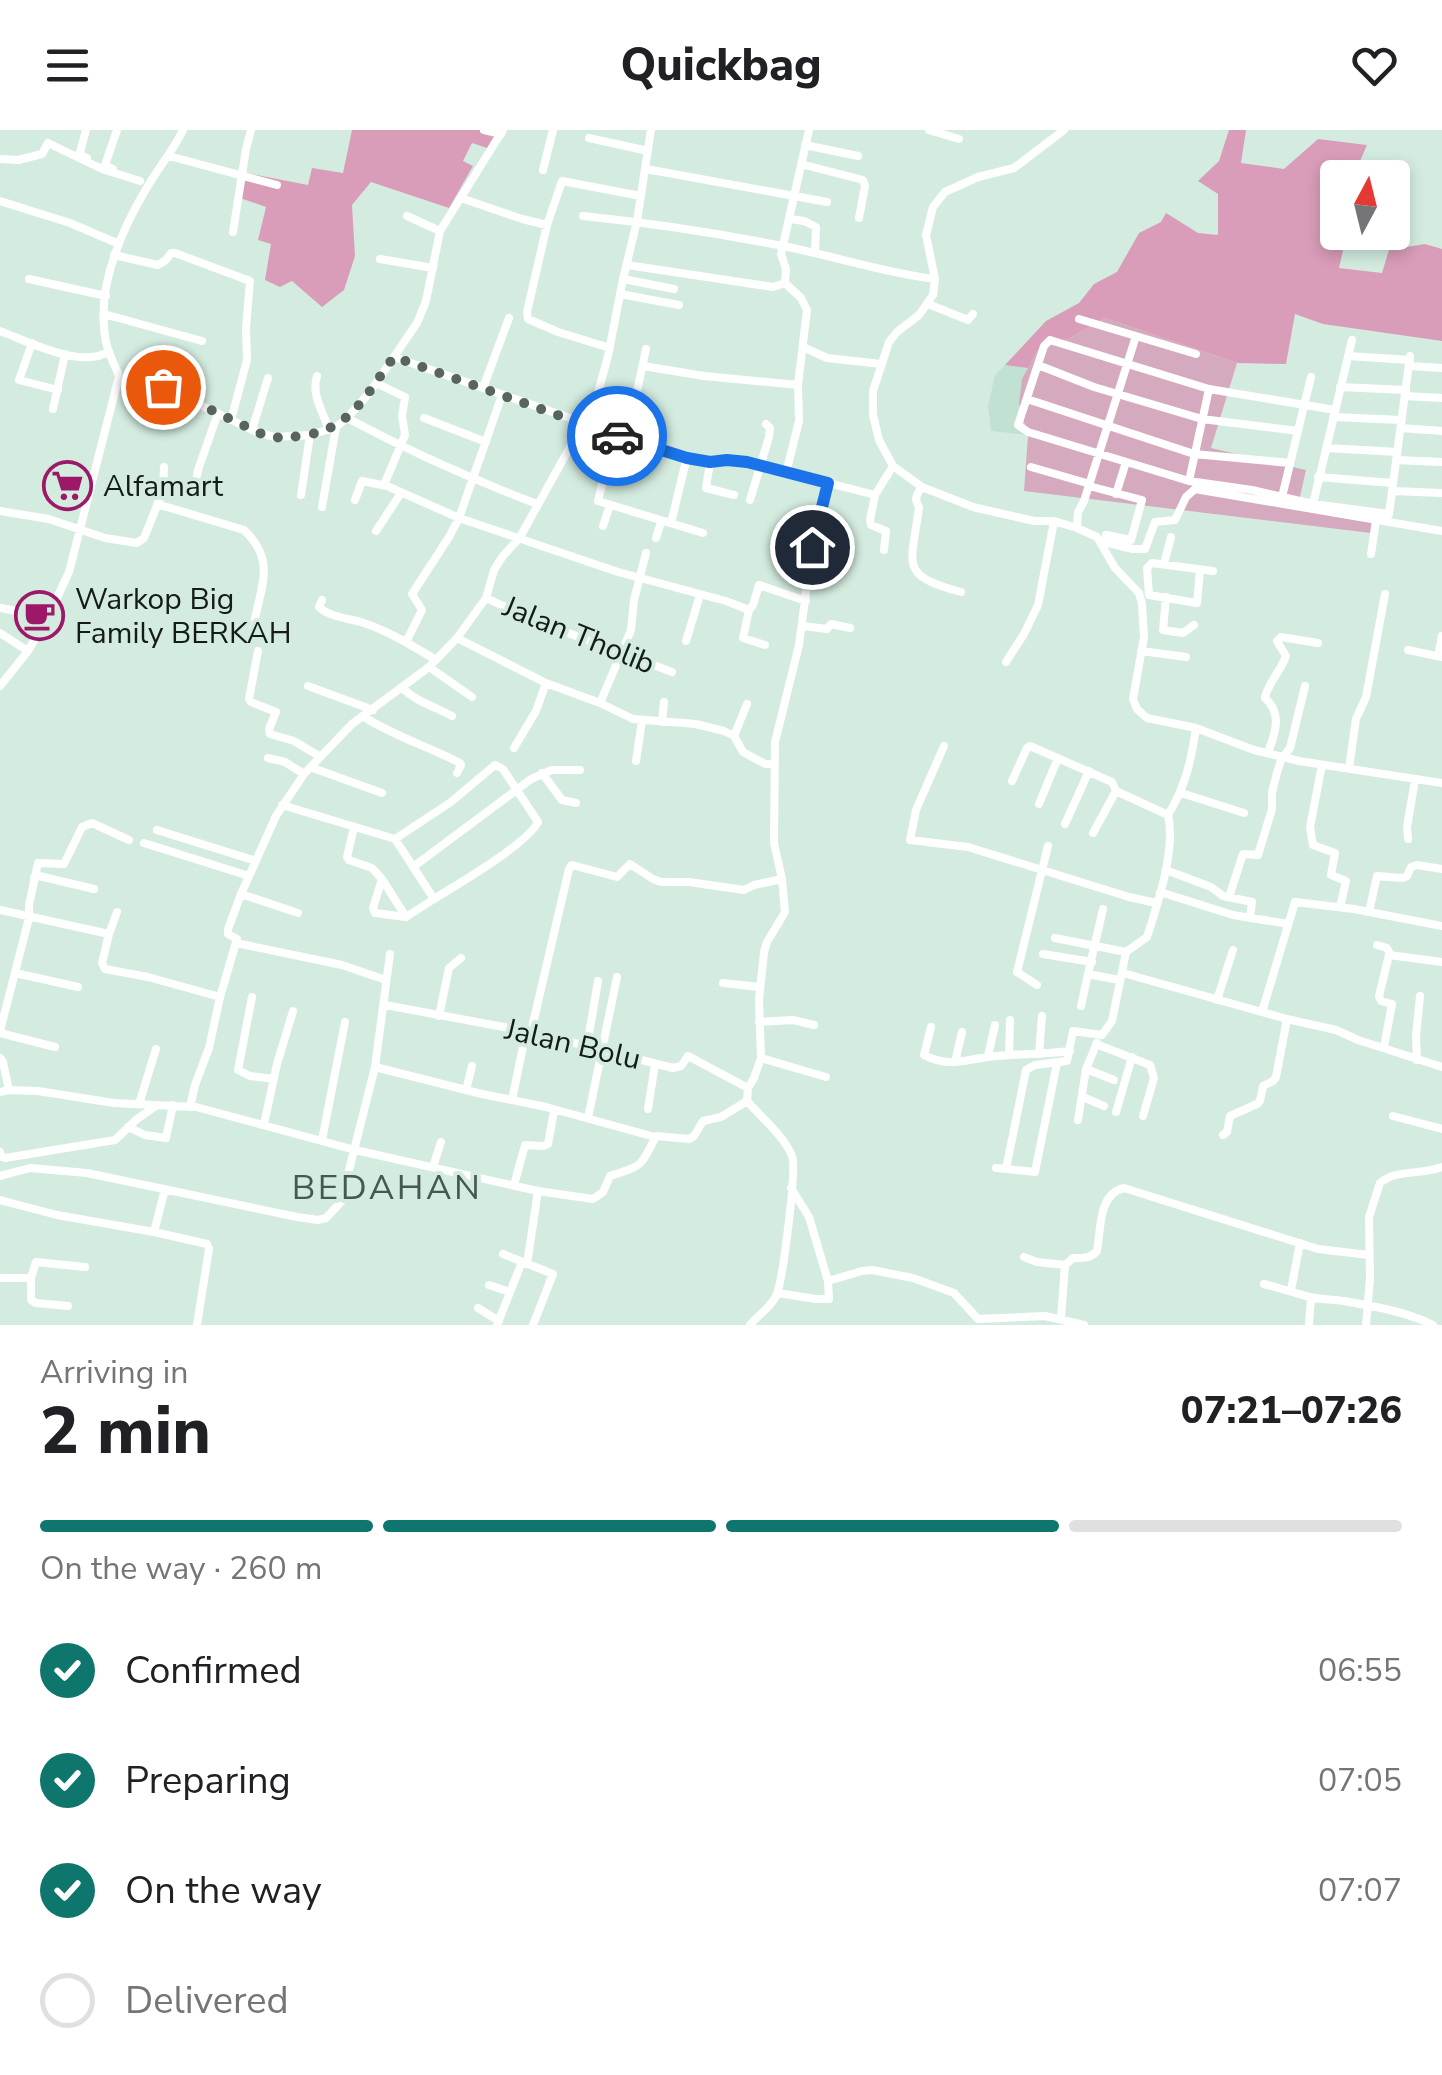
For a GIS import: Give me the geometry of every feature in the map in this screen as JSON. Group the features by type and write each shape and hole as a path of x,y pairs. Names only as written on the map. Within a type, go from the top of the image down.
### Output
{"street":[{"path":"0,158 18,160 42,154 50,130"},
{"path":"86,130 80,154 144,183"},
{"path":"106,165 118,130"},
{"path":"120,378 108,351 104,314 114,255 144,183 169,156 184,130"},
{"path":"233,232 251,130"},
{"path":"0,686 28,650 64,584 116,382 128,378 163,387 252,430 283,438 310,435 347,418 410,335 422,312 440,232 502,132 484,130"},
{"path":"543,170 553,130"},
{"path":"617,144 619,130"},
{"path":"190,1106 236,943 237,938 228,931 240,894 282,805 319,756 352,724 433,664 457,638 486,598 494,570 520,538 582,428 588,424 610,348 637,221 651,130"},
{"path":"785,283 781,254 809,130"},
{"path":"928,130 959,138"},
{"path":"1064,130 1014,168 962,182 945,192 929,216 926,236 935,290 928,304 889,342 873,391 872,415 879,440 893,466 922,487 973,507 1034,521 1078,525 1133,549 1145,548 1155,522 1175,520 1186,497 1195,489 1383,518"},
{"path":"589,138 648,151"},
{"path":"48,143 102,169 144,183"},
{"path":"805,146 858,156"},
{"path":"169,156 277,185"},
{"path":"801,164 863,180 859,218"},
{"path":"646,169 827,202"},
{"path":"610,348 558,332 528,319 526,312 562,181 641,196"},
{"path":"461,198 548,225"},
{"path":"0,202 70,223 119,244"},
{"path":"407,216 440,232"},
{"path":"583,216 675,226 936,279"},
{"path":"790,219 816,227 814,253"},
{"path":"114,255 158,266 170,253 250,281 246,360 232,420"},
{"path":"380,259 433,268"},
{"path":"627,264 772,288 785,283"},
{"path":"623,278 674,289"},
{"path":"28,279 106,296"},
{"path":"785,283 807,310 798,385 800,422 786,473"},
{"path":"620,294 679,305"},
{"path":"928,304 968,320 974,314"},
{"path":"104,314 202,341"},
{"path":"484,388 508,318"},
{"path":"1079,319 1196,354"},
{"path":"0,331 65,354 95,358 108,351"},
{"path":"1078,525 1088,506 1084,501 1136,336"},
{"path":"1442,431 1209,389 1050,340 1044,346 1018,423 1020,428 1189,482 1442,531"},
{"path":"1314,504 1352,340"},
{"path":"32,343 19,380 58,390"},
{"path":"803,347 827,358 881,364"},
{"path":"627,439 646,349"},
{"path":"53,410 65,354"},
{"path":"1348,356 1442,368"},
{"path":"394,357 687,458 760,466 875,496"},
{"path":"1370,554 1392,487 1410,361"},
{"path":"1038,365 1094,387 1202,420 1298,431"},
{"path":"643,366 798,385"},
{"path":"317,376 317,398 332,428 322,506"},
{"path":"1282,497 1311,377"},
{"path":"252,430 268,378"},
{"path":"376,383 405,397 402,416 406,430 384,485"},
{"path":"1340,387 1442,398"},
{"path":"1189,482 1209,389"},
{"path":"406,642 422,610 412,594 459,518 502,395"},
{"path":"1026,399 1194,454 1290,463"},
{"path":"163,488 195,487 218,413"},
{"path":"347,418 473,480 537,504"},
{"path":"424,418 486,442"},
{"path":"750,500 769,437 766,424"},
{"path":"302,494 310,435"},
{"path":"1326,448 1442,462"},
{"path":"656,538 666,522 687,458"},
{"path":"710,462 706,488 734,495"},
{"path":"1116,494 1126,462"},
{"path":"884,550 886,530 871,525 870,520 875,496 893,466"},
{"path":"0,511 48,519 80,532 138,543 144,538 163,488 164,467"},
{"path":"1031,467 1142,500 1131,540 1103,538"},
{"path":"1318,477 1442,494"},
{"path":"355,500 362,481 384,485 459,518 641,579 749,610"},
{"path":"750,1325 778,1293 788,1234 794,1159 747,1101 748,1088 761,1058 760,987 767,942 785,912 774,843 777,730 802,626 812,547 828,483"},
{"path":"602,484 598,501 703,533"},
{"path":"922,487 916,495 920,507 912,562 915,572 939,587 961,592"},
{"path":"376,531 401,493"},
{"path":"157,504 244,530 251,536 260,552 266,578 253,630"},
{"path":"603,526 610,505"},
{"path":"1006,662 1038,605 1054,521"},
{"path":"1164,564 1171,537"},
{"path":"1103,538 1114,568 1139,593 1144,625 1133,692 1134,705 1147,718 1196,728 1268,754 1442,783"},
{"path":"600,703 631,630 646,554"},
{"path":"1200,570 1197,603 1149,595 1149,564 1164,564 1213,572"},
{"path":"764,645 743,638 759,585 806,601"},
{"path":"1139,593 1148,588"},
{"path":"1348,768 1385,594"},
{"path":"686,641 700,595"},
{"name":"Jalan Tholib","path":"486,598 672,672"},
{"path":"1166,598 1163,630 1183,633 1194,625"},
{"path":"322,600 320,607 328,614 366,624 406,642 472,697"},
{"path":"0,608 43,624"},
{"path":"802,626 827,629 831,624 850,628"},
{"path":"0,634 28,650"},
{"path":"1408,650 1440,656 1442,636"},
{"path":"1268,754 1277,716 1274,706 1265,698 1266,691 1286,656 1278,641 1280,637 1318,643"},
{"path":"457,638 546,683 633,719 696,724 734,736 743,752 765,764 774,764"},
{"path":"258,651 251,702 276,712 270,734 294,741 319,756"},
{"path":"1141,651 1186,657"},
{"path":"514,748 536,712 546,683"},
{"path":"308,686 372,710"},
{"path":"1230,897 1243,854 1258,855 1272,809 1276,773 1290,748 1305,686"},
{"path":"402,688 413,699 452,716"},
{"path":"662,722 664,702"},
{"path":"734,736 746,704"},
{"path":"364,717 445,754 462,765 457,773"},
{"path":"636,761 642,721"},
{"path":"1056,938 1126,952 1148,937 1166,870 1171,826 1168,814 1181,793 1196,728"},
{"path":"944,746 916,810 910,840 968,847 1156,902"},
{"path":"1012,781 1030,746 1112,782 1116,791 1168,814"},
{"path":"268,758 382,792"},
{"path":"1039,804 1058,758"},
{"path":"382,879 374,911 406,917 489,864 537,826 537,819 503,768 495,765 451,802 395,839"},
{"path":"1322,765 1310,838 1313,844 1335,853 1330,876 1346,882 1340,906"},
{"path":"412,866 542,773 580,770"},
{"path":"1065,824 1089,771"},
{"path":"542,773 562,800 576,803"},
{"path":"1408,839 1415,780"},
{"path":"1093,834 1116,791"},
{"path":"1181,793 1244,813"},
{"path":"282,805 395,839 434,899"},
{"path":"55,1046 0,1032 4,1002 30,918 38,863 64,864 86,824 92,823 129,840"},
{"path":"354,828 347,857 375,870 406,917"},
{"path":"157,830 256,861"},
{"path":"144,843 249,876"},
{"path":"1037,985 1017,972 1048,846"},
{"path":"512,1100 570,866 581,865 617,876 630,864 656,881 744,890 782,879"},
{"path":"1370,912 1377,876 1403,878 1410,866 1417,865 1442,869"},
{"path":"1166,870 1252,902 1250,918"},
{"path":"34,878 94,889"},
{"path":"692,892 702,884"},
{"path":"1160,892 1233,916 1288,924"},
{"path":"240,894 298,912"},
{"path":"1262,1012 1296,902 1340,906 1442,926"},
{"path":"1081,1006 1103,909"},
{"path":"0,910 109,934"},
{"path":"117,912 102,963 104,969 220,997"},
{"path":"236,943 342,966 386,980"},
{"path":"1377,945 1387,948 1390,954 1379,996 1381,1001 1392,1004 1384,1047"},
{"path":"1217,1000 1233,950"},
{"path":"1078,1120 1086,1069 1112,1020 1126,952"},
{"path":"156,1106 111,1142 11,1158 1,1154 2,1175 30,1168 86,1172 318,1220 332,1214 341,1202 375,1067 390,954"},
{"path":"1043,954 1092,962"},
{"path":"1390,954 1442,962"},
{"path":"440,1016 449,968 461,958"},
{"path":"14,973 78,987"},
{"path":"1088,974 1121,976 1336,1030 1442,1067"},
{"path":"588,1118 617,977"},
{"path":"587,1046 598,981"},
{"path":"724,983 760,987"},
{"path":"1417,1060 1420,996"},
{"path":"252,997 238,1070 274,1079"},
{"name":"Jalan Bolu","path":"384,1005 528,1032 678,1068 686,1057 692,1057 748,1088"},
{"path":"264,1124 292,1010"},
{"path":"1039,1054 1042,1016"},
{"path":"1223,1134 1228,1130 1230,1116 1260,1101 1263,1086 1276,1077 1287,1019"},
{"path":"759,1022 793,1020 814,1026"},
{"path":"1009,1055 1010,1020"},
{"path":"322,1140 345,1022"},
{"path":"988,1056 995,1025"},
{"path":"931,1026 925,1057 954,1062 1070,1051"},
{"path":"1057,1063 1035,1172 1001,1169 1024,1073 1035,1065 1066,1061 1073,1030 1102,1035"},
{"path":"954,1062 962,1032"},
{"path":"1096,1044 1150,1065 1154,1078 1142,1116"},
{"path":"139,1104 156,1049"},
{"path":"1116,1112 1132,1057"},
{"path":"0,1058 4,1062 4,1091 38,1091 114,1103 190,1106 355,1150 538,1191 596,1198 610,1176 641,1164 655,1137"},
{"path":"761,1058 826,1076"},
{"path":"648,1110 655,1064"},
{"path":"466,1090 472,1066"},
{"path":"375,1067 655,1137 690,1138 703,1121 721,1117 747,1101"},
{"path":"1086,1069 1114,1080"},
{"path":"1083,1096 1104,1106"},
{"path":"128,1127 164,1139 172,1105"},
{"path":"514,1185 525,1145 548,1144 554,1111"},
{"path":"1393,1116 1442,1130"},
{"path":"433,1167 441,1142"},
{"path":"1366,1325 1370,1210 1382,1179 1442,1167"},
{"path":"778,1293 829,1299 828,1281 809,1217 791,1188"},
{"path":"1060,1318 1065,1266 1068,1260 1089,1257 1097,1250 1106,1200 1114,1190 1124,1188 1318,1249 1368,1255"},
{"path":"154,1232 164,1190"},
{"path":"478,1308 498,1323 524,1263 538,1191"},
{"path":"0,1200 203,1242 208,1246 197,1325"},
{"path":"1290,1290 1300,1243"},
{"path":"503,1254 553,1274 533,1325"},
{"path":"1024,1257 1065,1266"},
{"path":"68,1306 31,1300 36,1262 85,1267"},
{"path":"828,1281 880,1270 949,1290 978,1319 1036,1316 1084,1325"},
{"path":"0,1278 31,1278"},
{"path":"1264,1284 1311,1298 1400,1312 1432,1325"},
{"path":"489,1285 510,1292"},
{"path":"1310,1325 1311,1298"}],"shaded area":[{"path":"352,130 498,130 487,148 472,143 463,161 473,166 449,208 371,182 352,205 355,256 344,290 322,307 292,281 280,287 265,280 271,244 258,240 266,207 240,198 246,173 308,185 312,168 343,173"},
{"path":"1229,130 1246,130 1241,163 1284,169 1318,139 1367,145 1360,160 1320,160 1320,250 1343,250 1339,268 1382,273 1389,250 1410,250 1410,246 1425,244 1442,249 1442,341 1323,324 1295,314 1286,364 1237,363 1105,318 1063,342 1037,351 1028,368 1005,365 1046,321 1079,303 1094,284 1117,272 1139,233 1161,222 1166,213 1198,233 1218,235 1218,194 1198,181 1219,161"},
{"path":"1105,318 1237,363 1211,448 1306,470 1299,501 1376,513 1371,533 1024,491 1028,436 1019,404 1022,379 1037,351 1063,342"},
{"path":"1005,365 1028,368 1022,379 1028,435 991,431 988,406 995,375"}],"way so far":[{"path":"163,387 266,436 310,435 344,422 394,357 617,436"}],"place":[{"name":"Alfamart","path":"68,486"},
{"name":"Warkop Big Family BERKAH","path":"40,616"}],"district":[{"name":"BEDAHAN","path":"387,1187"}],"route":[{"path":"617,436 687,458 747,462 828,483 812,547"}]}
